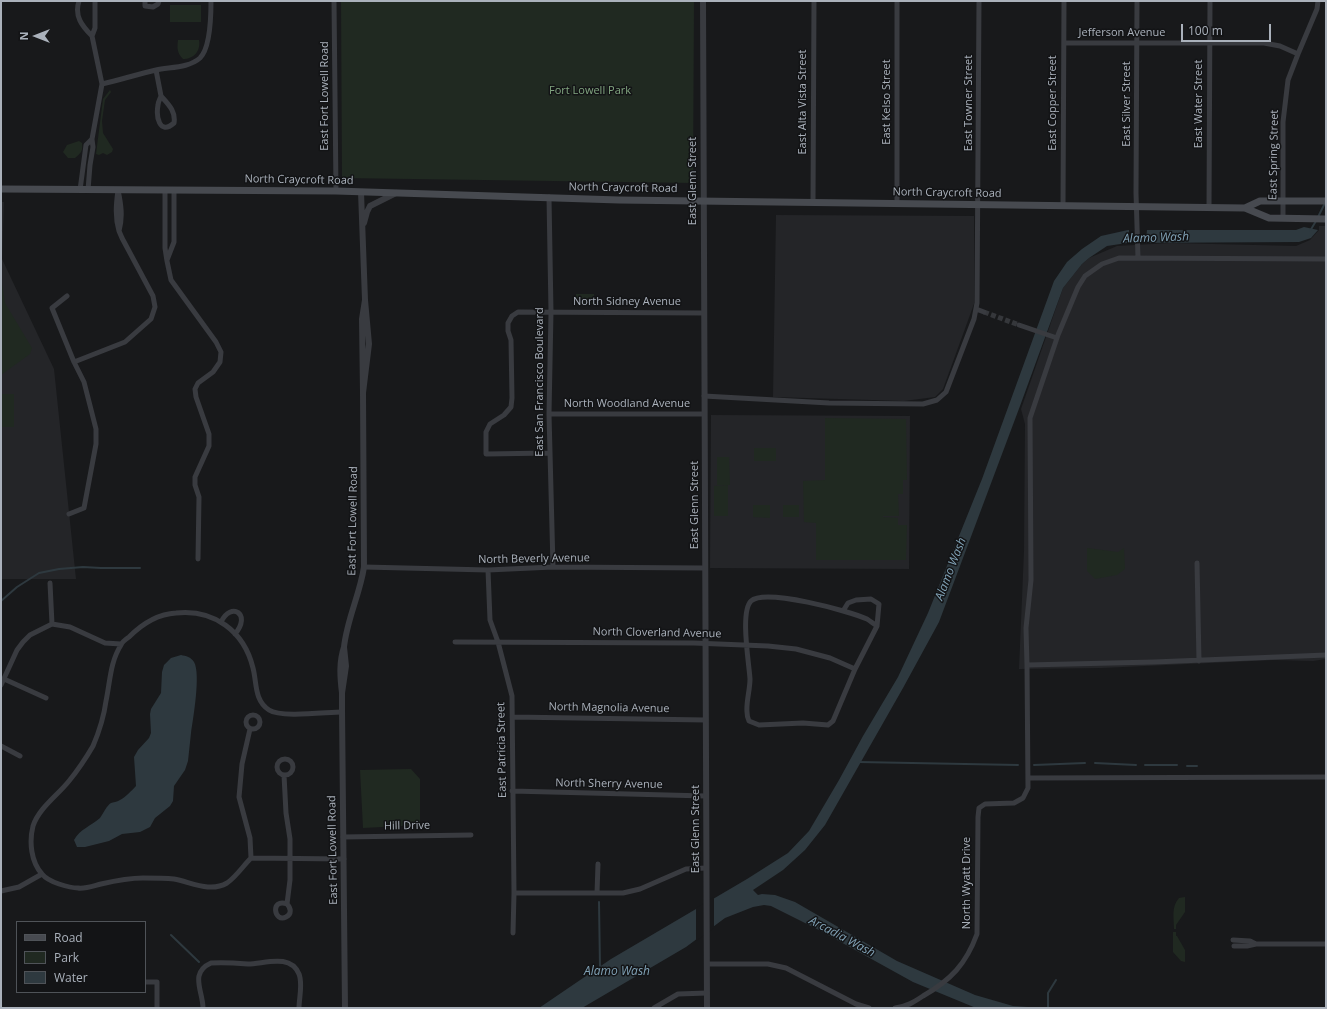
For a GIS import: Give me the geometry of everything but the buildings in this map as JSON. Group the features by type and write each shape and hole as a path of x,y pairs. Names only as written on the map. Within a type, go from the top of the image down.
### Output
{"main road":[{"name":"North Craycroft Road","path":"1,189 336,191 703,201 1245,208 1269,218 1325,219"},
{"name":"North Craycroft Road","path":"1245,208 1260,201 1326,201"}],"street":[{"path":"79,1 78,17 92,36 102,84 92,139 93,147 90,165 84,190"},
{"path":"92,36 95,28 95,1"},
{"path":"145,1 145,6 148,7 158,4 159,1"},
{"path":"102,84 156,70 189,65 201,57 207,43 211,22 211,1"},
{"name":"East Fort Lowell Road","path":"334,1 336,191"},
{"name":"East Glenn Street","path":"703,1 707,1008"},
{"name":"East Alta Vista Street","path":"813,203 814,1"},
{"name":"East Kelso Street","path":"897,1 897,204"},
{"name":"East Towner Street","path":"704,396 829,403 923,404 937,400 946,392 974,319 976,309 979,1"},
{"name":"East Copper Street","path":"1063,206 1064,1"},
{"name":"East Silver Street","path":"1137,1 1138,258"},
{"name":"East Water Street","path":"1209,208 1210,1"},
{"name":"East Spring Street","path":"1283,218 1283,122 1288,80 1317,9 1318,1"},
{"name":"Jefferson Avenue","path":"1064,43 1269,44 1280,46 1298,54"},
{"path":"156,70 161,96 171,107 175,119 174,123 167,127 161,125 158,118 158,104 161,96"},
{"path":"74,362 124,342 151,319 155,307 153,296 119,231 116,221 118,190"},
{"path":"166,190 165,248 172,280 216,342 221,352 220,362 213,372 198,383 195,389 196,397 209,434 208,446 195,477 195,485 199,497 198,559"},
{"path":"167,261 174,242 174,190"},
{"name":"East Fort Lowell Road","path":"345,1008 342,693 346,666 344,647 349,622 362,582 364,567 362,320 364,300 361,192"},
{"path":"362,232 366,212 370,206 398,192"},
{"name":"East San Francisco Boulevard","path":"548,197 550,312 549,414 553,567"},
{"name":"North Wyatt Drive","path":"895,1008 902,1007 929,993 948,979 964,961 977,934 979,808 985,804 1014,803 1023,798 1028,788 1026,628 1031,580 1030,418 1056,338 1075,294 1085,276 1102,264 1119,258 1326,260"},
{"path":"66,296 52,308 74,362 84,382 96,429 96,444 84,508 69,514"},
{"path":"976,309 984,312"},
{"name":"North Sidney Avenue","path":"550,453 486,454 486,432 490,424 511,407 511,340 508,331 508,323 512,316 518,312 704,313"},
{"path":"1019,325 1056,338"},
{"name":"North Woodland Avenue","path":"549,414 704,414"},
{"path":"1197,563 1199,660"},
{"name":"North Beverly Avenue","path":"364,567 488,570 553,567 705,568"},
{"name":"East Patricia Street","path":"488,570 490,620 498,642 512,696 514,933"},
{"path":"50,583 52,624"},
{"path":"843,611 848,603 856,600 871,599 879,604 877,626 856,668 834,721 828,725 803,723 759,725 749,721 747,712 750,679 746,645 746,610 751,601 758,598 772,597 820,604 868,620 877,626"},
{"path":"221,622 227,614 232,611 236,611 241,616 242,621 240,629 235,634"},
{"path":"250,729 242,764 239,797 250,838 251,858 235,876 225,884 211,887 196,886 174,879 141,878 80,888 67,887 53,882 42,874 35,863 32,850 33,827 38,816 69,781 87,757 94,743 102,720 114,660 121,644 140,626 156,617 174,613 191,612 206,615 221,622 235,634 248,650 254,670 256,692 261,702 270,711 281,714 342,712"},
{"path":"46,698 2,682 17,650 30,635 52,624 70,627 105,643 121,644"},
{"name":"North Cloverland Avenue","path":"455,642 705,643 746,645 796,649 830,658 856,668"},
{"path":"1027,665 1326,655"},
{"name":"North Magnolia Avenue","path":"512,717 706,720"},
{"path":"1,746 20,756"},
{"path":"284,775 286,813 290,839 290,880 287,904"},
{"path":"1029,778 1326,778"},
{"name":"North Sherry Avenue","path":"512,791 706,796"},
{"name":"Hill Drive","path":"343,837 471,835"},
{"path":"251,858 290,860 344,859"},
{"path":"597,893 598,864"},
{"path":"514,893 623,893 636,890 686,869 706,868"},
{"path":"1,890 19,887 42,874"},
{"path":"1233,943 1250,941 1256,944 1326,944"},
{"path":"203,1008 198,978 205,965 211,963 250,964 274,960 292,965 299,974 299,1008"},
{"path":"707,964 768,964 786,968 856,1004 869,1008"},
{"path":"146,982 157,982 157,1008"},
{"path":"654,1008 678,994 707,993"}],"shaded area":[{"path":"1,202 4,202 2,259 54,369 76,579 1,579"},
{"path":"776,215 974,216 974,304 943,389 935,397 904,401 773,397"},
{"path":"1319,226 1326,226 1326,659 1313,661 1274,660 1102,668 1019,669 1024,551 1025,424 1021,409 1063,288 1082,264 1089,258 1117,246 1171,243 1296,246 1310,240 1319,230"},
{"path":"711,415 910,416 909,569 710,568"}],"green space":[{"name":"Fort Lowell Park","path":"341,1 694,1 693,183 342,178"},
{"path":"170,5 201,5 201,22 170,22"},
{"path":"178,40 199,40 198,51 190,58 183,59 178,50"},
{"path":"110,90 111,92 105,100 102,121 103,133 113,149 112,152 107,155 103,153 99,155 96,154 103,99"},
{"path":"79,141 82,143 81,152 75,158 68,158 63,152 67,145"},
{"path":"1,277 5,303 32,348 30,354 1,375"},
{"path":"576,294 594,294 594,304 576,304"},
{"path":"1,394 14,394 14,427 1,427"},
{"path":"825,418 906,419 907,480 903,480 903,494 898,494 899,516 883,517 898,518 898,525 907,525 906,560 816,560 816,523 804,522 803,481 825,480"},
{"path":"754,448 776,448 776,461 754,461"},
{"path":"717,457 729,457 730,485 717,485"},
{"path":"728,485 728,516 714,516 714,486"},
{"path":"753,505 770,505 770,518 753,517"},
{"path":"783,505 799,505 799,517 783,517"},
{"path":"1087,548 1118,552 1124,548 1125,569 1117,575 1095,579 1087,571"},
{"path":"411,769 420,779 420,825 363,828 360,770"},
{"path":"1185,897 1185,912 1176,925 1176,929 1174,929 1176,901 1179,898"},
{"path":"1173,932 1176,932 1176,936 1185,950 1185,962 1181,961 1173,952"}],"water":[{"name":"Alamo Wash","path":"1304,227 1318,230 1311,238 1299,242 1127,243 1107,246 1082,264 1063,288 939,622 825,825 805,850 783,870 753,890 758,895 775,895 795,902 897,961 975,995 1013,1006 1043,1008 976,1008 913,982 819,930 771,906 764,905 753,907 725,918 686,947 582,1008 539,1008 611,959 747,879 788,853 809,831 898,677 928,613 982,479 1054,281 1067,262 1082,249 1101,236 1128,230 1296,230"},
{"path":"181,655 187,656 193,660 196,668 197,686 188,761 185,770 174,786 173,801 170,806 155,818 150,827 140,832 122,834 109,841 85,847 77,847 74,840 76,836 100,818 110,804 122,799 136,786 134,757 149,738 151,733 150,714 151,709 161,693 162,672 164,665 171,658"}],"pier":[{"path":"1129,229 1147,229 1146,244 1129,244"},
{"path":"714,897 714,928 696,941 696,908"}],"waterway":[{"name":"Alamo Wash","path":"1318,217 1325,203"},
{"name":"Alamo Wash","path":"1310,231 1316,221"},
{"path":"1,601 17,587 39,573 59,569 83,567 140,568"},
{"path":"859,762 1018,765"},
{"path":"1034,765 1085,763"},
{"path":"1095,763 1136,765"},
{"path":"1145,765 1177,765"},
{"path":"1187,766 1197,766"},
{"path":"599,902 600,968"},
{"path":"171,935 199,962"},
{"path":"1048,1008 1048,993 1056,980"}],"tunnel":[{"path":"984,312 1019,325"}],"water label":[{"name":"Arcadia Wash","path":"842,937"}]}
